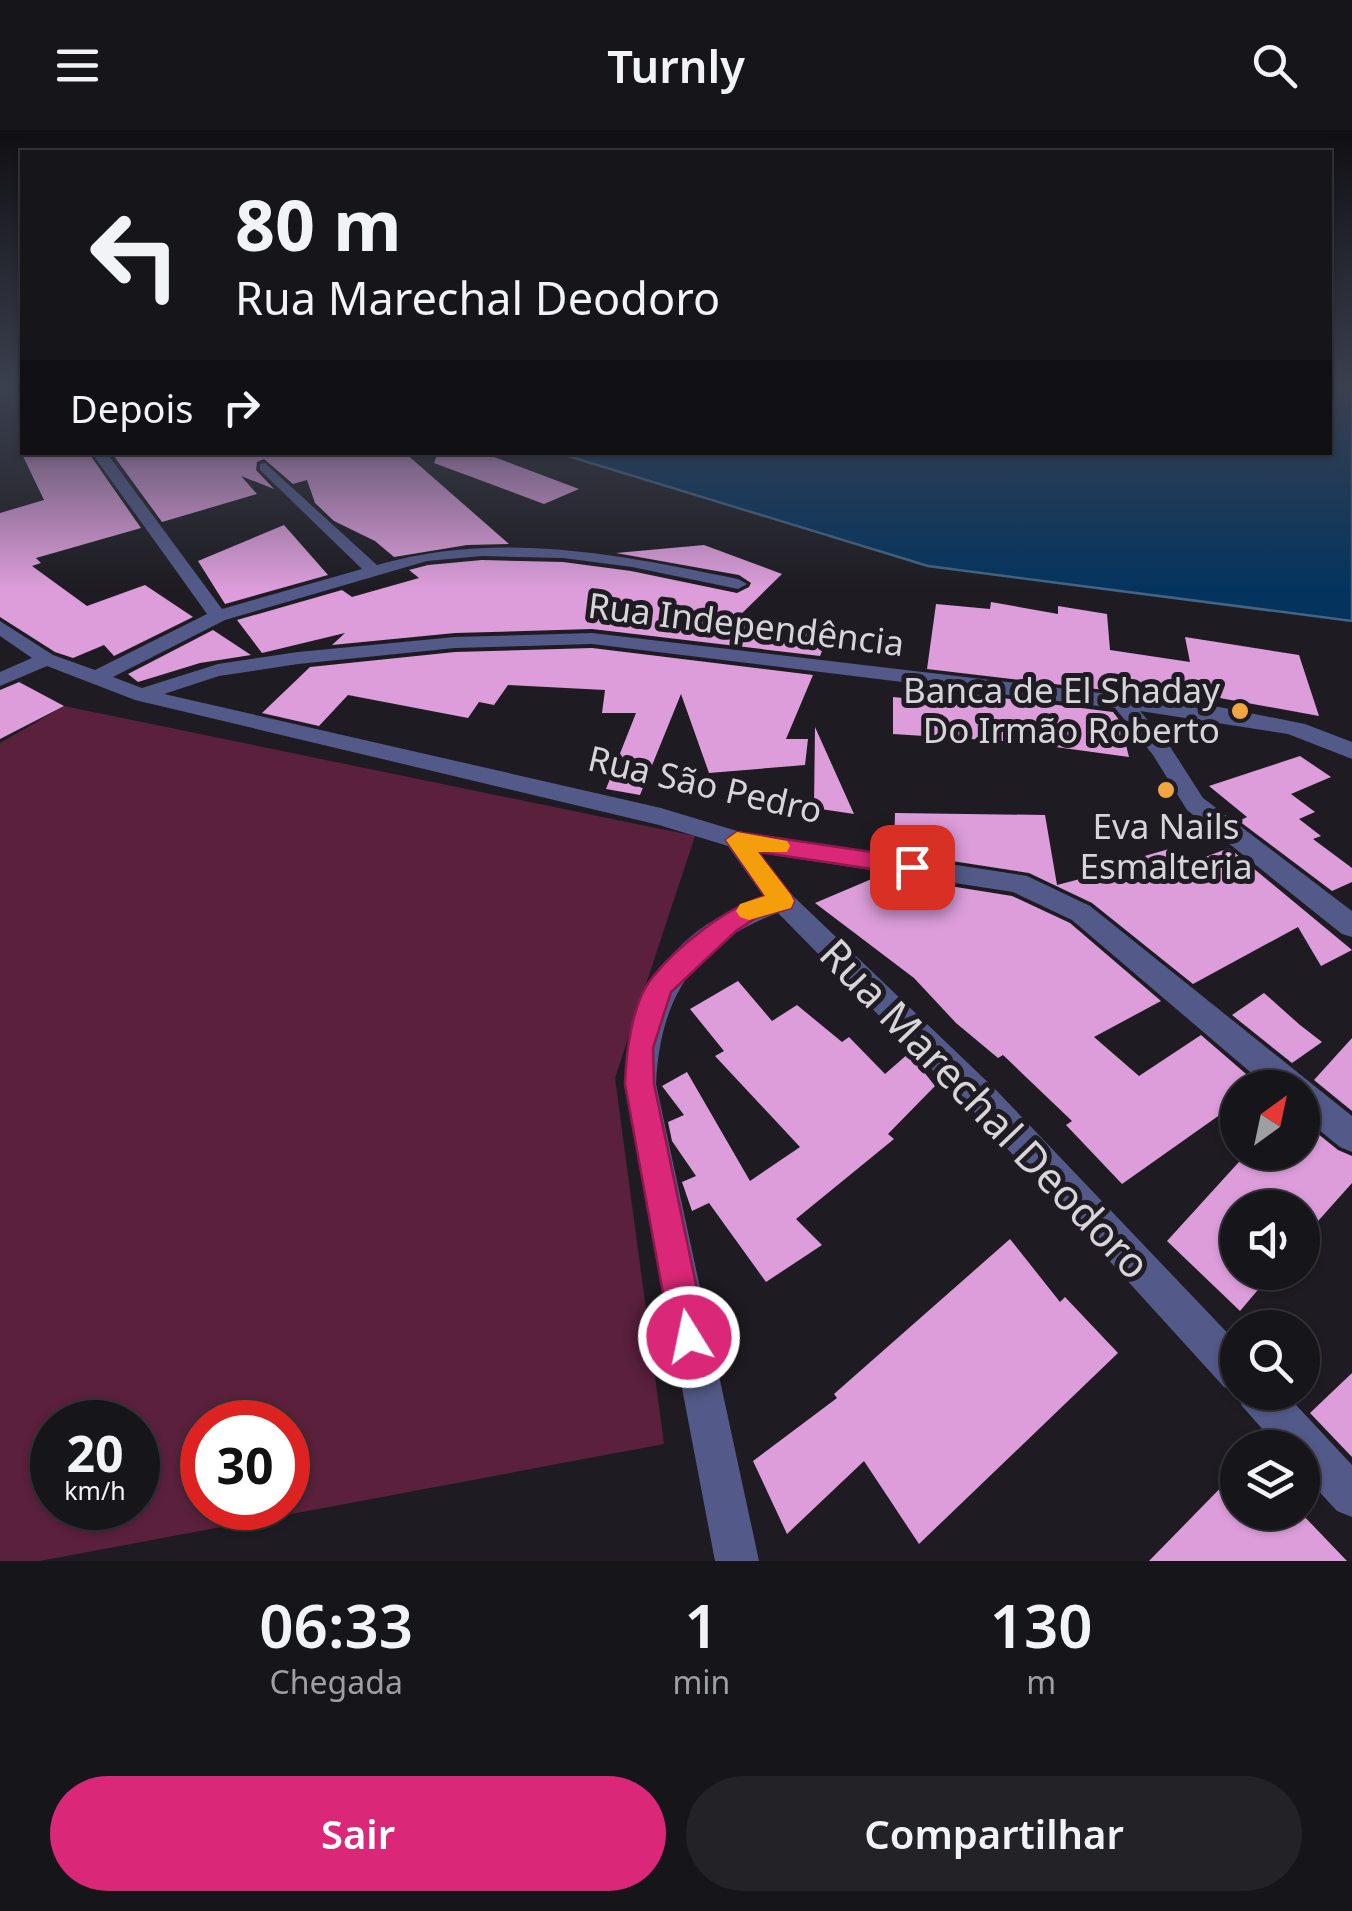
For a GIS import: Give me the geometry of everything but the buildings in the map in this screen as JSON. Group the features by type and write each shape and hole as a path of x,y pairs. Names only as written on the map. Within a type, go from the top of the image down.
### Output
{"street":[{"path":"101,456 218,616"},
{"path":"265,467 372,568"},
{"path":"93,679 218,616 372,568 426,556 482,551 563,553 738,584"},
{"name":"Rua São Pedro","path":"0,627 46,659 142,695 661,817 737,840 1018,882 1081,913 1270,1070"},
{"name":"Rua Independência","path":"142,695 210,671 281,660 466,639 551,636 627,640 1219,714 1280,726 1347,748"},
{"path":"0,680 46,659"},
{"path":"1124,705 1162,750 1195,804 1352,926"},
{"name":"Rua Marechal Deodoro","path":"737,840 782,901 985,1102 1220,1354"},
{"path":"736,1561 640,1084 640,1048 660,986 679,965 749,910 782,901"},
{"path":"1320,1110 1352,1136"},
{"path":"1273,1410 1352,1496"}],"shaded area":[{"path":"64,706 695,836 615,1078 664,1444 310,1510 310,1400 180,1400 180,1530 205,1530 40,1561 0,1561 0,743"}],"water":[{"path":"567,456 1352,456 1352,621 928,566"}],"slow traffic":[{"path":"749,911 782,901 737,840 778,846"}],"place":[{"name":"Banca de El Shaday Do Irmão Roberto","path":"1240,711"},
{"name":"Eva Nails Esmalteria","path":"1166,790"}],"route":[{"path":"689,1337 640,1084 640,1048 660,986 702,943 727,924 749,910 782,901 737,840 912,867"}]}
